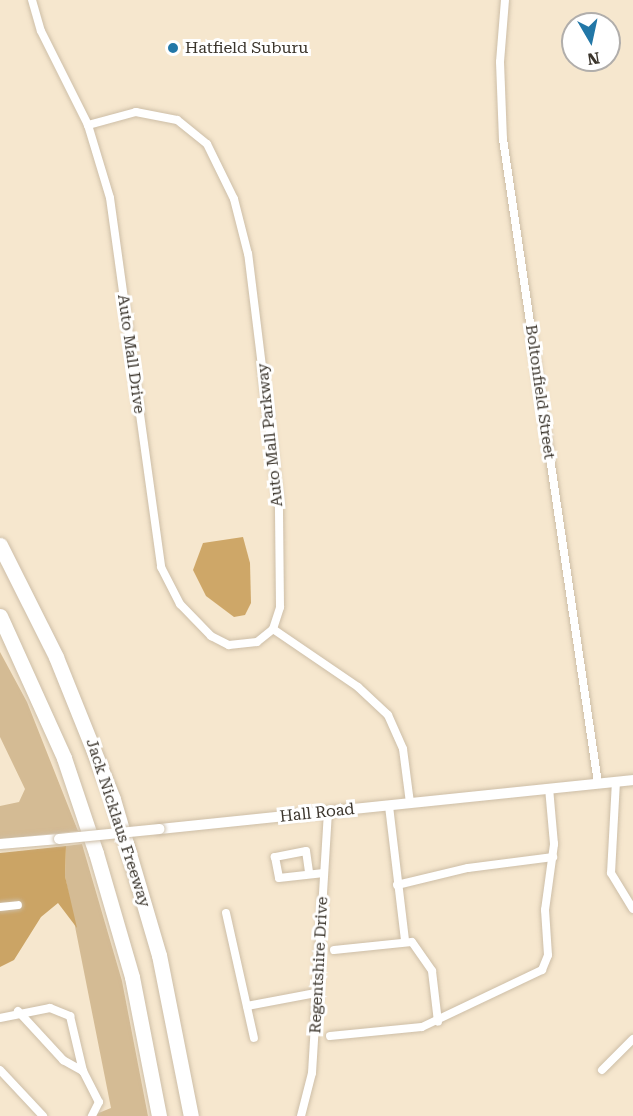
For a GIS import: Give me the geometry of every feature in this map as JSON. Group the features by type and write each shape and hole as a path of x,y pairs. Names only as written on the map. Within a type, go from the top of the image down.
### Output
{"highway":[{"name":"Jack Nicklaus Freeway","path":"0,545 56,657 113,799 159,955 191,1116"},
{"name":"Jack Nicklaus Freeway","path":"0,616 64,758 96,853 132,977 159,1116"}],"main road":[{"name":"Hall Road","path":"0,844 633,780"}],"street":[{"name":"Auto Mall Drive","path":"32,0 41,31 88,125 110,198 161,567 180,604 217,640 249,645 273,629"},
{"name":"Boltonfield Street","path":"505,0 500,62 503,139 598,783"},
{"name":"Auto Mall Parkway","path":"88,125 136,112 177,120 207,144 234,199 248,254 277,477 280,584 273,629"},
{"path":"273,629 358,687 388,715 403,748 411,803"},
{"path":"616,782 611,873 633,909"},
{"path":"330,1036 438,1022 545,965 553,857 549,788"},
{"path":"389,806 405,941"},
{"name":"Regentshire Drive","path":"301,1116 312,1073 328,812"},
{"path":"309,872 306,851 275,857 279,878 309,872 324,873"},
{"path":"397,885 468,868 553,857"},
{"path":"0,908 18,905"},
{"path":"226,913 254,1038"},
{"path":"334,950 405,941 420,947 432,971 438,1022"},
{"path":"247,1006 316,993"},
{"path":"18,1011 63,1060 83,1071"},
{"path":"0,1018 18,1011 66,1012 83,1071 99,1102 92,1116"},
{"path":"602,1070 633,1039"},
{"path":"1,1072 43,1116"}],"shaded area":[{"path":"243,537 250,563 251,603 245,615 234,617 206,596 193,570 203,543"},
{"path":"0,652 27,702 78,831 0,839 0,806 19,802 25,789 0,737"},
{"path":"82,844 122,981 148,1116 91,1116 111,1108 65,876 66,846"},
{"path":"66,846 65,876 77,928 58,903 41,917 14,960 0,967 0,853"}],"place":[{"name":"Hatfield Suburu","path":"173,48"}]}
